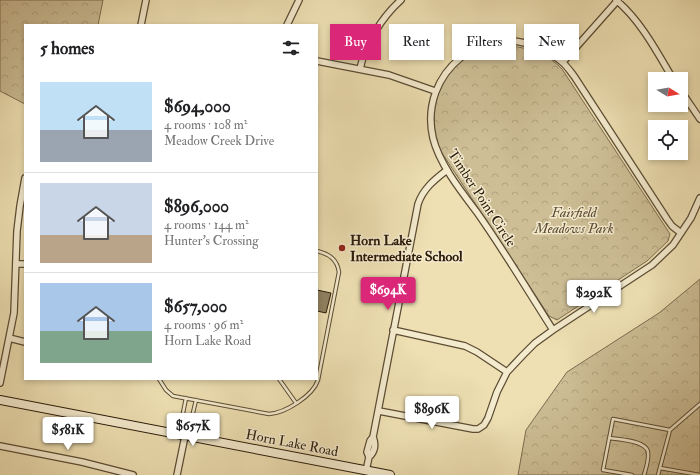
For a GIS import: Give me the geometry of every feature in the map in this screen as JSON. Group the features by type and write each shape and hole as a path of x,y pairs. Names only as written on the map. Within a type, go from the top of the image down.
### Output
{"main road":[{"name":"Horn Lake Road","path":"0,400 390,475"}],"street":[{"path":"141,24 146,0"},
{"path":"287,24 299,0"},
{"path":"360,69 364,52 373,36 394,6 401,0"},
{"path":"563,62 617,0 647,37 669,72"},
{"name":"Timber Point Circle","path":"553,330 476,211 447,170 438,152 432,129 432,107 435,91 446,72 467,53 488,44 500,42 528,44 539,48 563,62 574,76 667,219 681,233"},
{"path":"318,61 402,78 435,91"},
{"path":"688,101 700,119"},
{"path":"366,470 369,457 367,452 370,440 374,437 393,330 420,197 429,185 447,170"},
{"path":"0,383 14,307 17,264 17,231 24,184"},
{"path":"379,411 478,429 488,418 507,372 531,347 553,330 652,265 670,248 681,233 691,218 700,198"},
{"path":"17,264 24,264"},
{"path":"393,330 465,346 477,352 507,372"},
{"path":"9,338 24,342"},
{"path":"177,475 184,436"},
{"path":"0,446 82,462 133,475"}],"lane":[{"path":"160,380 173,396 269,414 280,412 311,392 315,388 318,380 339,272 334,260 326,254 318,251"},
{"path":"281,380 296,403"},
{"path":"184,436 186,398"},
{"path":"184,436 196,400"},
{"path":"658,475 670,430 700,404"},
{"path":"632,475 603,470 613,419 670,430"},
{"path":"610,438 642,444 646,447 648,452 644,475"},
{"path":"660,468 700,475"}],"green space":[{"path":"0,0 103,0 98,24 24,24 24,103 0,91"},
{"name":"Fairfield Meadows Park","path":"516,47 524,48 524,60 552,60 562,69 670,234 668,241 647,261 557,320 549,316 440,150 435,135 435,106 439,92 446,78 455,67 464,60 516,60"},
{"path":"700,279 700,475 518,475 526,430 567,372 659,313"}],"building":[{"path":"318,290 331,293 326,313 318,311"}],"place":[{"name":"Horn Lake Intermediate School","path":"342,248"}]}
